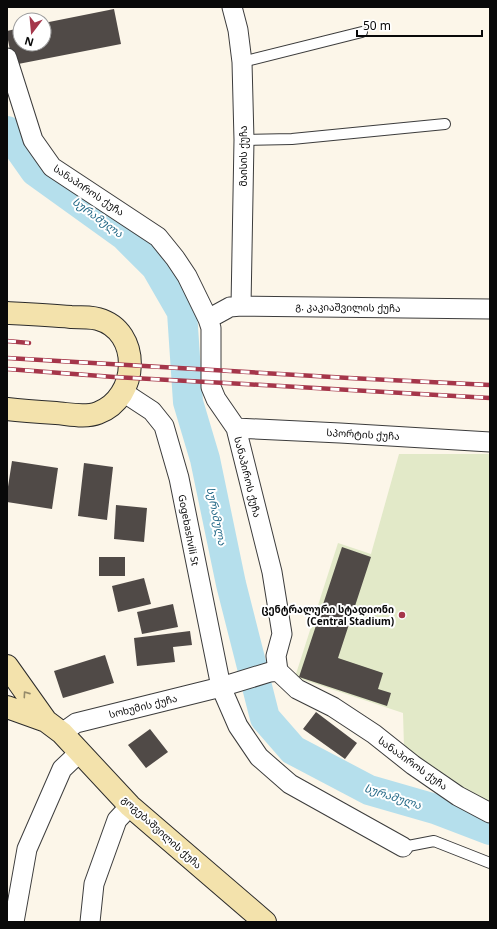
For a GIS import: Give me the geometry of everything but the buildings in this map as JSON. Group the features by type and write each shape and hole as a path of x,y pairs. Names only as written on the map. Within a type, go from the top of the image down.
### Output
{"street":[{"name":"მაისის ქუჩა","path":"232,7 238,30 242,62 244,140 241,306"},
{"name":"სანაპიროს ქუჩა","path":"7,58 33,140 52,167 158,237 187,276 208,319 211,328 211,387 216,399 236,428 272,572 282,634 276,656 274,671 297,689 333,707 374,734 413,765 458,796 490,812"},
{"name":"გ. კაკიაშვილის ქუჩა","path":"208,319 230,307 241,306 490,309"},
{"path":"7,313 98,319 114,326 126,342 130,358 130,375 123,392 112,406 98,413 82,416 7,409"},
{"name":"Gogebashvili St","path":"123,392 152,411 164,426 179,478 223,686 238,726 259,757 290,784 403,847"},
{"name":"სპორტის ქუჩა","path":"236,428 490,442"},
{"name":"გოგებაშვილის ქუჩა","path":"7,666 54,727 80,752 130,806 265,922"},
{"name":"სოხუმის ქუჩა","path":"54,727 76,723 223,686 274,671"},
{"name":"გოგებაშვილის ქუჩა","path":"7,706 54,727"},
{"path":"14,922 27,849 62,769 80,752"},
{"path":"90,922 94,884 117,820 130,806"}],"lane":[{"path":"242,62 362,32"},
{"path":"244,140 292,139 445,124"},
{"path":"403,847 434,841 490,862"}],"green space":[{"name":"ცენტრალური სტადიონი (Central Stadium)","path":"399,454 490,454 490,807 482,805 404,747 403,713 295,677 338,543 371,554"}],"waterway":[{"name":"სურამულა","path":"7,131 35,171 124,235 156,267 182,312 188,402 205,459 231,584 265,718 293,750 369,790 435,809 490,830"}],"railway":[{"path":"7,341 29,343"},
{"path":"7,358 490,385"},
{"path":"7,369 114,377 490,398"}],"place":[{"name":"ცენტრალური სტადიონი (Central Stadium)","path":"402,615"}]}
